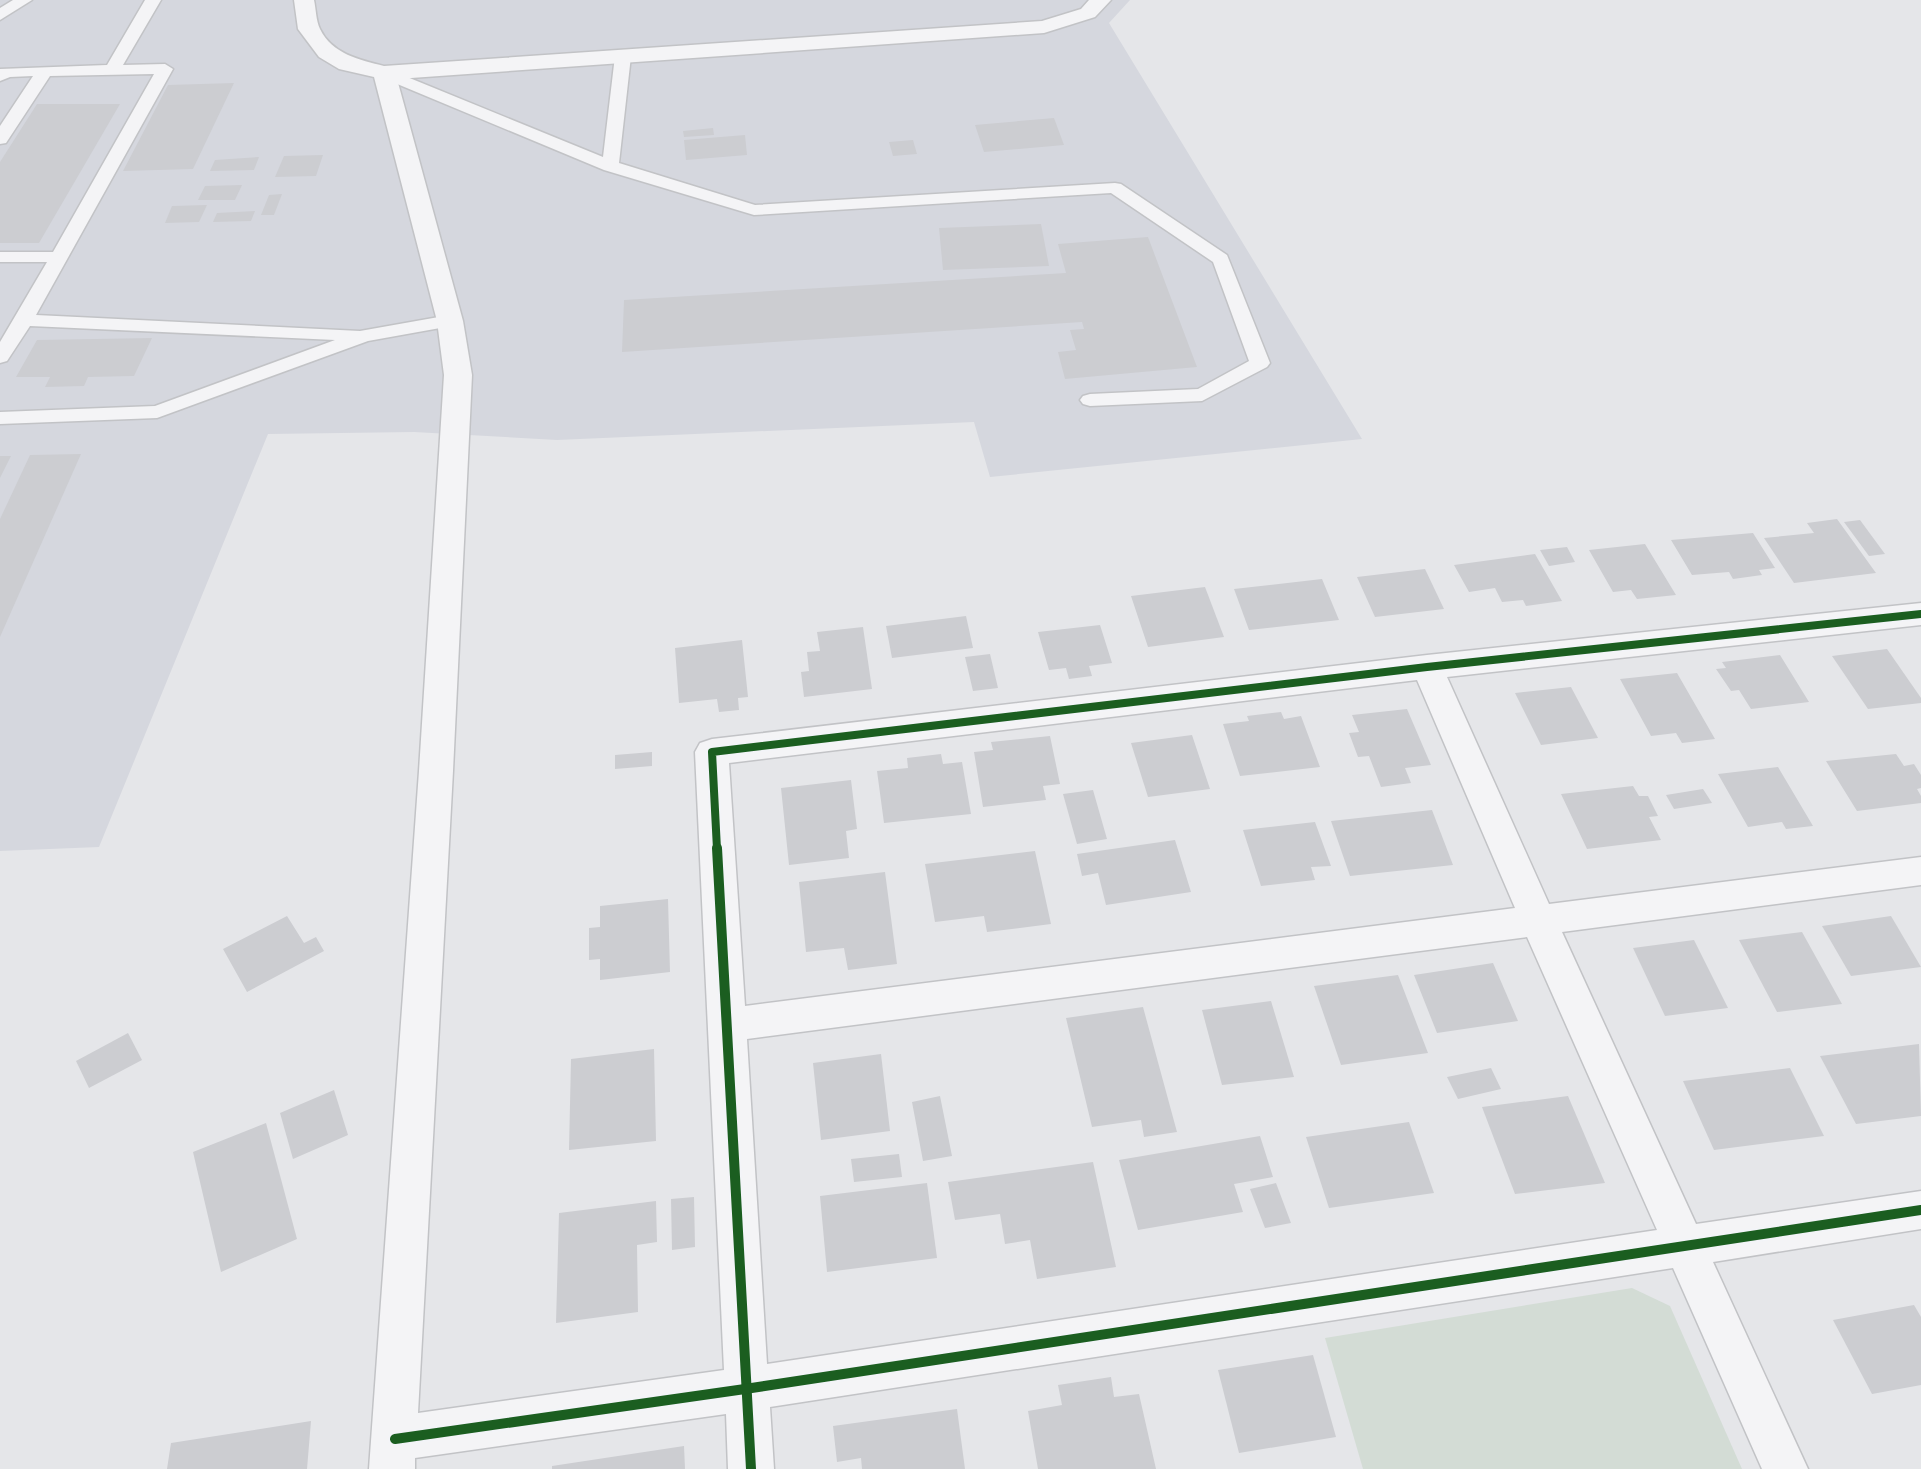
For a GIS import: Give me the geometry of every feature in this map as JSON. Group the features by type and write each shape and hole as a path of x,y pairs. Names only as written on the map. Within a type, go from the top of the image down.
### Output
{"street":[{"path":"304,0 309,29 327,52 347,64 384,73 1044,27 1088,13 1101,0"},
{"path":"384,73 450,321 458,375 394,1454 746,1389 1921,1210"},
{"path":"751,1469 712,752 1427,667 1921,614"},
{"path":"1427,667 1785,1469"},
{"path":"726,1025 1921,871"}],"lane":[{"path":"0,15 24,0"},
{"path":"112,70 153,0"},
{"path":"610,166 623,56"},
{"path":"0,76 6,72 165,69 24,320 0,357"},
{"path":"0,139 45,71"},
{"path":"384,73 610,166 754,210 1115,188 1221,259 1260,363 1202,395 1090,400"},
{"path":"0,257 60,257"},
{"path":"24,320 364,336"},
{"path":"0,418 157,412 364,336 450,321"}],"shaded area":[{"path":"0,0 1130,0 1109,23 1362,439 990,477 974,422 557,440 414,432 268,434 99,847 0,851"},
{"path":"1632,1288 1670,1306 1742,1469 1363,1469 1325,1338"}],"building":[{"path":"234,83 193,169 123,171 168,85"},
{"path":"37,104 120,104 39,243 0,243 0,162"},
{"path":"1054,118 1064,145 984,152 975,125"},
{"path":"713,128 714,135 684,137 683,131"},
{"path":"745,135 747,155 686,160 684,140"},
{"path":"913,140 917,154 893,156 889,142"},
{"path":"323,155 316,176 275,177 284,156"},
{"path":"259,157 254,170 210,171 215,160"},
{"path":"242,185 235,200 198,200 205,186"},
{"path":"282,194 274,215 261,215 269,195"},
{"path":"207,205 199,222 165,223 172,206"},
{"path":"255,211 251,221 213,222 217,213"},
{"path":"1041,224 1049,266 943,270 939,228"},
{"path":"1148,237 1197,367 1065,379 1058,352 1076,350 1070,330 1084,329 1082,322 622,352 624,300 1066,273 1058,244"},
{"path":"152,338 134,376 88,377 84,386 45,387 50,377 16,377 37,340"},
{"path":"81,454 0,637 0,519 30,455"},
{"path":"0,456 11,456 0,478"},
{"path":"1837,519 1876,573 1794,583 1764,538 1814,533 1807,523"},
{"path":"1860,520 1885,554 1869,556 1844,522"},
{"path":"1753,533 1775,568 1759,570 1762,575 1733,579 1729,572 1692,575 1671,540"},
{"path":"1645,544 1676,595 1637,599 1631,590 1613,592 1589,550"},
{"path":"1567,547 1575,562 1549,566 1540,550"},
{"path":"1535,554 1562,601 1526,606 1523,600 1502,602 1495,588 1469,592 1454,565"},
{"path":"1425,569 1444,609 1375,617 1357,577"},
{"path":"1322,579 1339,620 1249,630 1234,589"},
{"path":"1205,587 1224,637 1148,647 1131,596"},
{"path":"966,616 973,648 892,658 886,626"},
{"path":"1100,625 1112,663 1089,666 1092,676 1069,679 1066,668 1049,670 1038,632"},
{"path":"863,627 872,689 804,697 801,672 809,671 807,652 820,651 817,632"},
{"path":"742,640 748,697 738,698 739,710 719,712 717,699 679,703 675,648"},
{"path":"1887,649 1921,698 1921,703 1868,709 1832,656"},
{"path":"990,654 998,688 973,691 965,657"},
{"path":"1780,655 1809,702 1751,709 1739,690 1731,691 1716,669 1726,668 1722,662"},
{"path":"1677,673 1715,739 1682,743 1676,733 1651,736 1620,679"},
{"path":"1571,687 1598,738 1541,745 1515,693"},
{"path":"1407,709 1431,765 1405,768 1411,783 1381,787 1369,756 1358,757 1349,733 1359,732 1352,715"},
{"path":"1281,712 1284,719 1301,716 1320,767 1240,776 1223,724 1249,721 1247,716"},
{"path":"1192,735 1210,789 1148,797 1131,743"},
{"path":"1050,736 1060,784 1043,786 1046,800 983,807 974,752 993,750 991,742"},
{"path":"652,752 652,766 615,769 615,755"},
{"path":"941,754 943,764 962,762 971,814 884,823 877,771 908,768 907,758"},
{"path":"1896,754 1904,766 1914,764 1921,775 1921,788 1917,789 1921,796 1921,803 1857,811 1826,761"},
{"path":"1778,767 1813,826 1786,829 1782,822 1748,827 1718,774"},
{"path":"851,780 857,829 846,831 849,858 789,865 781,788"},
{"path":"1633,786 1639,796 1648,796 1658,816 1649,817 1661,840 1587,849 1561,794"},
{"path":"1703,789 1712,803 1674,809 1666,795"},
{"path":"1093,790 1107,839 1077,844 1063,794"},
{"path":"1432,810 1453,865 1350,876 1331,821"},
{"path":"1315,822 1331,866 1311,867 1315,880 1261,886 1243,830"},
{"path":"1175,840 1191,892 1106,905 1098,873 1082,876 1077,854"},
{"path":"1035,851 1051,924 987,932 984,916 935,922 925,864"},
{"path":"885,872 897,964 848,970 844,948 806,952 799,882"},
{"path":"668,899 670,972 600,980 600,959 589,960 589,928 600,927 600,906"},
{"path":"287,916 304,943 316,937 324,951 247,992 223,949"},
{"path":"1891,916 1921,967 1851,976 1822,926"},
{"path":"1802,932 1842,1004 1777,1012 1739,940"},
{"path":"1694,940 1728,1008 1665,1016 1633,948"},
{"path":"1493,963 1518,1021 1437,1033 1414,975"},
{"path":"1398,975 1428,1053 1341,1065 1314,986"},
{"path":"1271,1001 1294,1077 1222,1085 1202,1010"},
{"path":"1143,1007 1177,1132 1144,1137 1141,1120 1092,1127 1066,1018"},
{"path":"128,1033 142,1060 89,1088 76,1061"},
{"path":"1919,1044 1921,1116 1856,1124 1820,1056"},
{"path":"654,1049 656,1141 569,1150 571,1059"},
{"path":"881,1054 890,1131 821,1140 813,1063"},
{"path":"1491,1068 1501,1089 1458,1099 1447,1077"},
{"path":"1790,1068 1824,1136 1714,1150 1683,1081"},
{"path":"334,1090 348,1135 293,1159 280,1113"},
{"path":"940,1096 952,1156 923,1161 912,1102"},
{"path":"1568,1096 1605,1183 1515,1194 1482,1107"},
{"path":"1409,1122 1434,1193 1329,1208 1306,1137"},
{"path":"266,1123 297,1239 221,1272 193,1152"},
{"path":"1260,1136 1273,1177 1234,1184 1243,1212 1138,1230 1119,1160"},
{"path":"899,1154 902,1177 854,1182 851,1159"},
{"path":"1093,1162 1116,1267 1037,1279 1030,1240 1005,1244 1000,1214 955,1220 948,1182"},
{"path":"927,1183 937,1258 827,1272 820,1196"},
{"path":"1276,1183 1291,1223 1265,1228 1250,1189"},
{"path":"694,1197 695,1247 672,1250 671,1199"},
{"path":"656,1201 657,1242 637,1245 638,1312 556,1323 559,1213"},
{"path":"1914,1305 1921,1317 1921,1385 1872,1394 1833,1320"},
{"path":"1313,1355 1336,1437 1239,1453 1218,1370"},
{"path":"1111,1377 1114,1397 1139,1394 1156,1469 1038,1469 1028,1411 1062,1405 1058,1385"},
{"path":"957,1409 965,1469 862,1469 861,1458 837,1462 833,1426"},
{"path":"311,1421 307,1469 167,1469 171,1443"},
{"path":"684,1446 685,1469 552,1469 552,1466"}],"cycle path":[{"path":"751,1469 712,752 1427,667 1921,614"},
{"path":"395,1439 745,1389 1921,1210"}]}
